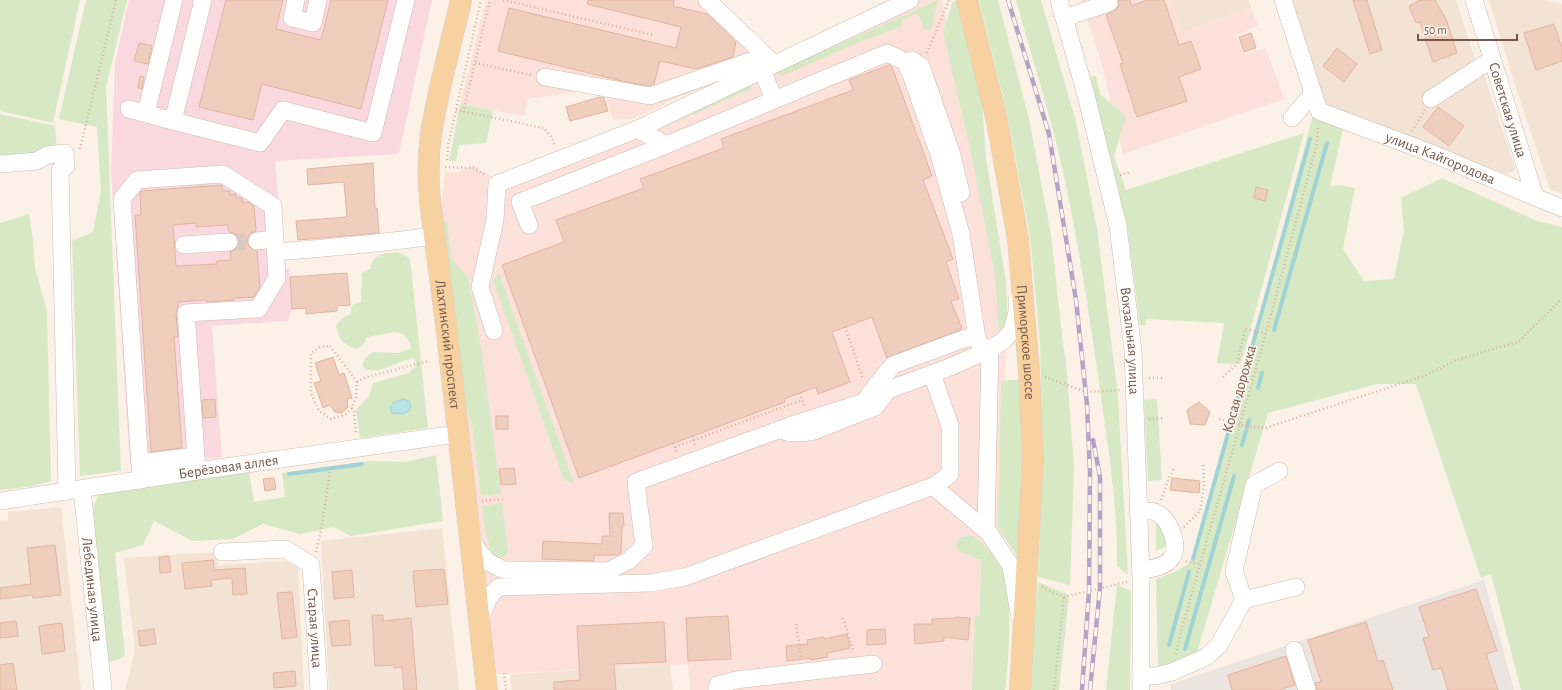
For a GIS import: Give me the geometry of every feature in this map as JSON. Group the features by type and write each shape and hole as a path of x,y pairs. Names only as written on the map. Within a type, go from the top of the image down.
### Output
{"main road":[{"name":"Лахтинский проспект","path":"461,0 431,136 429,181 434,236 446,324 488,690"},
{"name":"Приморское шоссе","path":"967,0 997,121 1018,239 1029,371 1033,459 1020,690"}],"street":[{"path":"146,113 174,0"},
{"path":"173,121 203,0"},
{"path":"296,0 292,18 313,23 318,0"},
{"path":"129,109 260,143 283,110 373,133 406,0"},
{"path":"706,0 767,63 774,99"},
{"path":"494,330 480,287 495,220 498,184 638,129 767,63 910,0"},
{"name":"Вокзальная улица","path":"1059,0 1086,95 1118,226 1133,350 1141,574 1141,683"},
{"path":"1283,0 1319,112"},
{"name":"Советская улица","path":"1474,0 1535,198"},
{"path":"1064,18 1109,3"},
{"path":"530,225 520,202 666,145 774,99 887,54 914,64 952,155 970,231 968,276 984,346 986,530"},
{"path":"1431,100 1492,59"},
{"path":"545,77 650,96 767,63"},
{"path":"1292,118 1313,93"},
{"name":"улица Кайгородова","path":"1319,112 1436,155 1535,198 1562,208"},
{"path":"638,129 666,145"},
{"name":"Лебединая улица","path":"0,164 37,161 47,155 65,153 66,166 60,170 75,490 103,690"},
{"path":"141,480 122,199 137,180 223,174 273,206 278,278 258,309 186,313 196,464"},
{"path":"257,241 275,246 364,245 381,241 434,236"},
{"path":"776,430 794,433 811,432 843,421 875,407 888,390 932,374 984,346 1002,342 1012,331 1017,312 1018,239"},
{"path":"184,245 229,242"},
{"path":"471,539 479,552 488,562 504,570 608,571 628,561 644,546 636,482 776,430 864,402 893,365 966,338 984,346"},
{"path":"932,374 950,426 950,474 954,503"},
{"name":"Берёзовая аллея","path":"0,501 141,480 167,468 357,448 458,434"},
{"path":"140,463 167,468"},
{"path":"1244,600 1234,571 1254,485 1280,471"},
{"path":"480,621 491,592 499,587 650,583 685,577 936,485 950,474"},
{"path":"936,485 940,492 986,530 1011,566 1023,639"},
{"path":"1138,510 1157,512 1167,522 1174,537 1172,558 1163,564 1141,574"},
{"name":"Старая улица","path":"222,552 286,549 311,565 319,690"},
{"path":"1141,683 1156,676 1172,672 1206,657 1219,645 1244,600 1296,587"},
{"path":"1294,650 1307,690"},
{"path":"717,690 718,685 736,680 866,665"}],"path":[{"path":"79,152 116,0"},
{"path":"446,167 448,146 481,0"},
{"path":"463,112 490,0"},
{"path":"503,0 653,35"},
{"path":"914,64 949,0"},
{"path":"475,63 545,77"},
{"path":"1404,144 1431,100"},
{"path":"456,110 544,128 552,138 559,160"},
{"name":"Косая дорожка","path":"1172,672 1180,635 1266,333 1317,143 1319,112"},
{"path":"442,166 474,168 498,184"},
{"path":"1219,419 1244,426 1265,428 1424,376 1456,360 1518,342 1562,299"},
{"path":"845,328 865,384"},
{"path":"1223,377 1237,364 1245,329 1266,333"},
{"path":"330,346 357,382 356,397 352,408 345,415 330,418 319,411 311,393 311,352 320,347 330,346"},
{"path":"357,382 366,377 429,361"},
{"path":"1029,371 1086,392 1134,389"},
{"path":"800,393 804,406 810,408"},
{"path":"675,447 802,400"},
{"path":"352,408 354,410 357,448"},
{"path":"1174,537 1200,511 1204,486 1203,463"},
{"path":"1157,512 1174,468"},
{"path":"317,548 331,471"},
{"path":"480,502 503,499"},
{"path":"1026,575 1042,587 1064,597 1116,584 1141,574"},
{"path":"1054,690 1064,597"},
{"path":"843,618 866,665"},
{"path":"796,624 803,672"},
{"path":"504,673 506,690"}],"shaded area":[{"path":"129,0 432,0 399,154 275,161 284,269 289,269 292,309 288,321 212,326 222,457 130,467 111,170 115,63"},
{"path":"486,0 717,0 775,54 632,119 613,120 605,93 587,90 528,99 524,116 460,104"},
{"path":"899,0 942,0 1006,319 1000,690 690,690 688,664 497,674 441,214 445,172 456,173 473,165 494,178 635,122"},
{"path":"1081,0 1171,0 1182,33 1251,7 1258,25 1237,36 1243,54 1266,48 1284,99 1123,154 1102,65"},
{"path":"1171,0 1249,0 1251,7 1182,33"},
{"path":"1290,0 1456,0 1475,59 1483,72 1516,170 1506,174 1379,128 1322,105"},
{"path":"1489,0 1543,0 1562,4 1562,194 1550,190 1515,85"},
{"path":"61,507 81,690 0,690 0,521 8,520 8,512"},
{"path":"442,528 459,690 329,690 321,541"},
{"path":"216,552 218,565 286,561 298,568 304,690 125,690 135,651 124,558"},
{"path":"1484,580 1514,690 1171,690 1171,684"},
{"path":"670,665 673,690 512,690 510,674"}],"green space":[{"path":"0,0 80,0 53,123 0,111"},
{"path":"86,0 127,0 106,87 121,471 80,476 72,241 93,232 101,191 97,127 59,119"},
{"path":"938,0 931,31 924,29 918,13 901,20 902,26 855,44 782,76 778,75 780,71"},
{"path":"979,0 998,0 1029,119 1051,235 1066,360 1074,468 1070,585 1038,577 1043,460 1040,343 1030,237 1008,118"},
{"path":"1016,0 1041,0 1076,122 1097,229 1118,396 1128,575 1117,566 1116,521 1109,455 1086,296 1070,203 1056,142"},
{"path":"953,1 959,2 982,103 986,158 1006,282 1008,328 999,337 995,275 970,148 943,32"},
{"path":"1088,76 1096,76 1100,94 1126,116 1114,157 1126,190 1304,133 1241,364 1217,363 1224,323 1146,319 1146,325 1140,325 1127,224"},
{"path":"746,85 752,86 749,90 667,126 661,125"},
{"path":"460,104 493,110 486,143 459,145 456,161 449,161"},
{"path":"0,114 55,126 58,163 0,168"},
{"path":"1313,115 1343,129 1330,187 1339,185 1355,188 1343,249 1364,281 1394,279 1404,230 1401,198 1442,178 1537,221 1562,227 1562,690 1521,690 1491,574 1481,578 1416,384 1377,384 1268,413 1195,659 1158,669 1156,579 1182,568 1196,556"},
{"path":"29,214 35,268 47,311 51,481 33,486 0,490 0,223"},
{"path":"439,220 447,221 451,258 468,278 481,347 501,494 481,496 472,425 459,381"},
{"path":"398,252 410,258 428,428 360,438 356,410 369,396 373,383 409,373 416,366 415,358 380,369 367,369 362,366 365,358 373,352 399,353 411,348 410,343 404,334 395,332 367,337 364,344 357,349 348,346 342,341 336,326 341,319 350,314 352,305 361,302 362,273 370,269 374,259 380,255"},
{"path":"499,273 574,483 564,480 493,280"},
{"path":"1023,379 1022,550 1020,553 1015,553 998,528 1001,381"},
{"path":"1157,399 1162,480 1148,481 1144,400"},
{"path":"436,455 443,521 351,536 334,527 300,534 263,524 233,539 193,541 154,521 143,545 115,553 125,656 109,663 91,513 98,495 249,471 254,502 285,497 282,473 370,461 405,462"},
{"path":"502,503 508,552 504,557 495,558 487,539 482,506"},
{"path":"1156,522 1161,526 1167,543 1163,548 1156,551"},
{"path":"974,536 988,550 998,562 1004,578 1009,609 1009,644 1005,690 972,690 975,616 980,615 981,560 960,552 956,546 959,538"},
{"path":"1038,582 1069,595 1059,690 1028,690"},
{"path":"1117,585 1131,591 1130,690 1106,690"}],"water":[{"path":"404,399 409,401 411,406 409,411 403,414 392,413 390,408 394,402"}],"building":[{"path":"226,0 283,0 276,29 321,40 331,0 388,0 361,109 262,84 253,120 199,107"},
{"path":"588,0 674,0 673,6 707,14 736,42 733,57 696,69 660,61 654,84 649,86 622,81 498,51 509,8 676,48 681,27 587,4"},
{"path":"1118,0 1130,0 1131,6 1147,0 1164,0 1179,45 1191,41 1201,69 1179,77 1187,101 1137,117 1120,64 1123,63 1106,15 1117,9 1119,5"},
{"path":"1353,0 1367,0 1382,50 1370,54"},
{"path":"1420,0 1435,0 1446,19 1457,53 1433,62 1420,22 1416,23 1409,6"},
{"path":"1554,24 1562,48 1562,61 1536,70 1524,33"},
{"path":"1251,33 1256,48 1244,52 1239,37"},
{"path":"139,43 152,46 148,64 134,61"},
{"path":"1337,48 1357,64 1344,82 1323,66"},
{"path":"889,65 892,67 932,176 923,180 953,259 946,262 959,299 951,301 962,329 887,358 872,317 832,332 850,382 818,394 816,387 784,399 785,402 579,478 502,265 564,242 556,220 644,188 640,179 724,148 721,139 853,90 849,80"},
{"path":"140,76 144,77 142,89 138,88"},
{"path":"600,97 604,98 608,111 570,121 566,107"},
{"path":"1438,107 1464,126 1449,146 1423,127"},
{"path":"373,163 375,208 377,208 379,233 298,240 296,221 347,217 344,182 308,185 307,169"},
{"path":"222,185 223,191 230,191 230,195 236,194 236,198 242,198 243,203 248,202 254,206 256,231 251,233 247,242 249,247 257,251 260,287 254,297 206,302 206,300 178,302 176,314 178,337 174,337 182,448 151,452 135,215 141,215 141,191","holes":["196,223 196,227 228,225 229,232 234,233 239,242 238,247 230,252 231,260 217,261 217,264 176,266 173,225"]},
{"path":"1256,187 1268,190 1265,201 1254,198"},
{"path":"347,273 350,305 337,306 337,311 306,314 306,308 292,309 290,277"},
{"path":"333,357 339,375 344,373 352,398 347,399 348,407 342,413 335,412 330,405 323,408 314,383 321,381 315,363"},
{"path":"215,399 216,417 203,418 202,400"},
{"path":"1199,402 1210,412 1205,425 1190,424 1187,410"},
{"path":"496,416 508,416 508,429 496,429"},
{"path":"514,468 516,484 501,485 499,469"},
{"path":"274,478 276,489 265,491 263,479"},
{"path":"1172,478 1200,481 1199,493 1170,490"},
{"path":"609,513 623,513 624,526 622,526 621,553 617,555 594,555 594,561 542,559 543,541 602,544 602,536 610,536"},
{"path":"55,545 61,595 33,598 32,595 0,599 0,588 31,584 27,548"},
{"path":"169,556 171,572 160,573 159,557"},
{"path":"213,560 214,570 245,568 247,594 233,595 232,578 211,580 212,586 185,589 182,563"},
{"path":"444,569 448,604 416,607 413,571"},
{"path":"352,570 354,597 334,599 332,572"},
{"path":"1476,589 1497,651 1486,654 1498,690 1448,690 1441,668 1433,670 1423,638 1429,637 1419,607"},
{"path":"292,592 297,637 282,639 277,593"},
{"path":"372,615 383,615 383,621 411,618 417,690 404,690 402,667 394,668 394,665 375,666"},
{"path":"728,616 731,659 688,661 686,618"},
{"path":"956,617 970,618 968,640 944,637 944,641 915,644 914,624 932,624 932,619"},
{"path":"349,620 351,645 332,646 329,622"},
{"path":"16,621 18,636 0,638 0,623"},
{"path":"664,622 666,662 614,664 616,690 554,690 554,682 580,680 577,626"},
{"path":"1366,622 1378,662 1383,660 1393,690 1317,690 1315,683 1321,682 1308,640"},
{"path":"62,623 65,651 42,654 39,626"},
{"path":"154,629 156,644 140,646 138,631"},
{"path":"885,629 886,644 867,645 867,630"},
{"path":"847,634 850,648 827,653 828,657 811,660 811,658 787,661 786,646 808,644 807,640 824,637 824,639"},
{"path":"1286,656 1295,685 1279,690 1232,690 1228,675"},
{"path":"13,663 17,690 0,690 0,665"},
{"path":"295,671 296,686 274,688 273,673"}],"waterway":[{"path":"1193,559 1310,139"},
{"path":"1274,330 1327,143"},
{"path":"1258,388 1262,373"},
{"path":"1242,445 1249,420"},
{"path":"289,474 362,464"},
{"path":"1185,649 1234,476"},
{"path":"1169,645 1189,572"}],"tunnel":[{"path":"229,242 257,241"}],"railway":[{"path":"1008,0 1049,134 1076,300 1087,405 1090,472 1089,591 1082,690"},
{"path":"1090,690 1100,588 1100,477 1093,440"}]}
